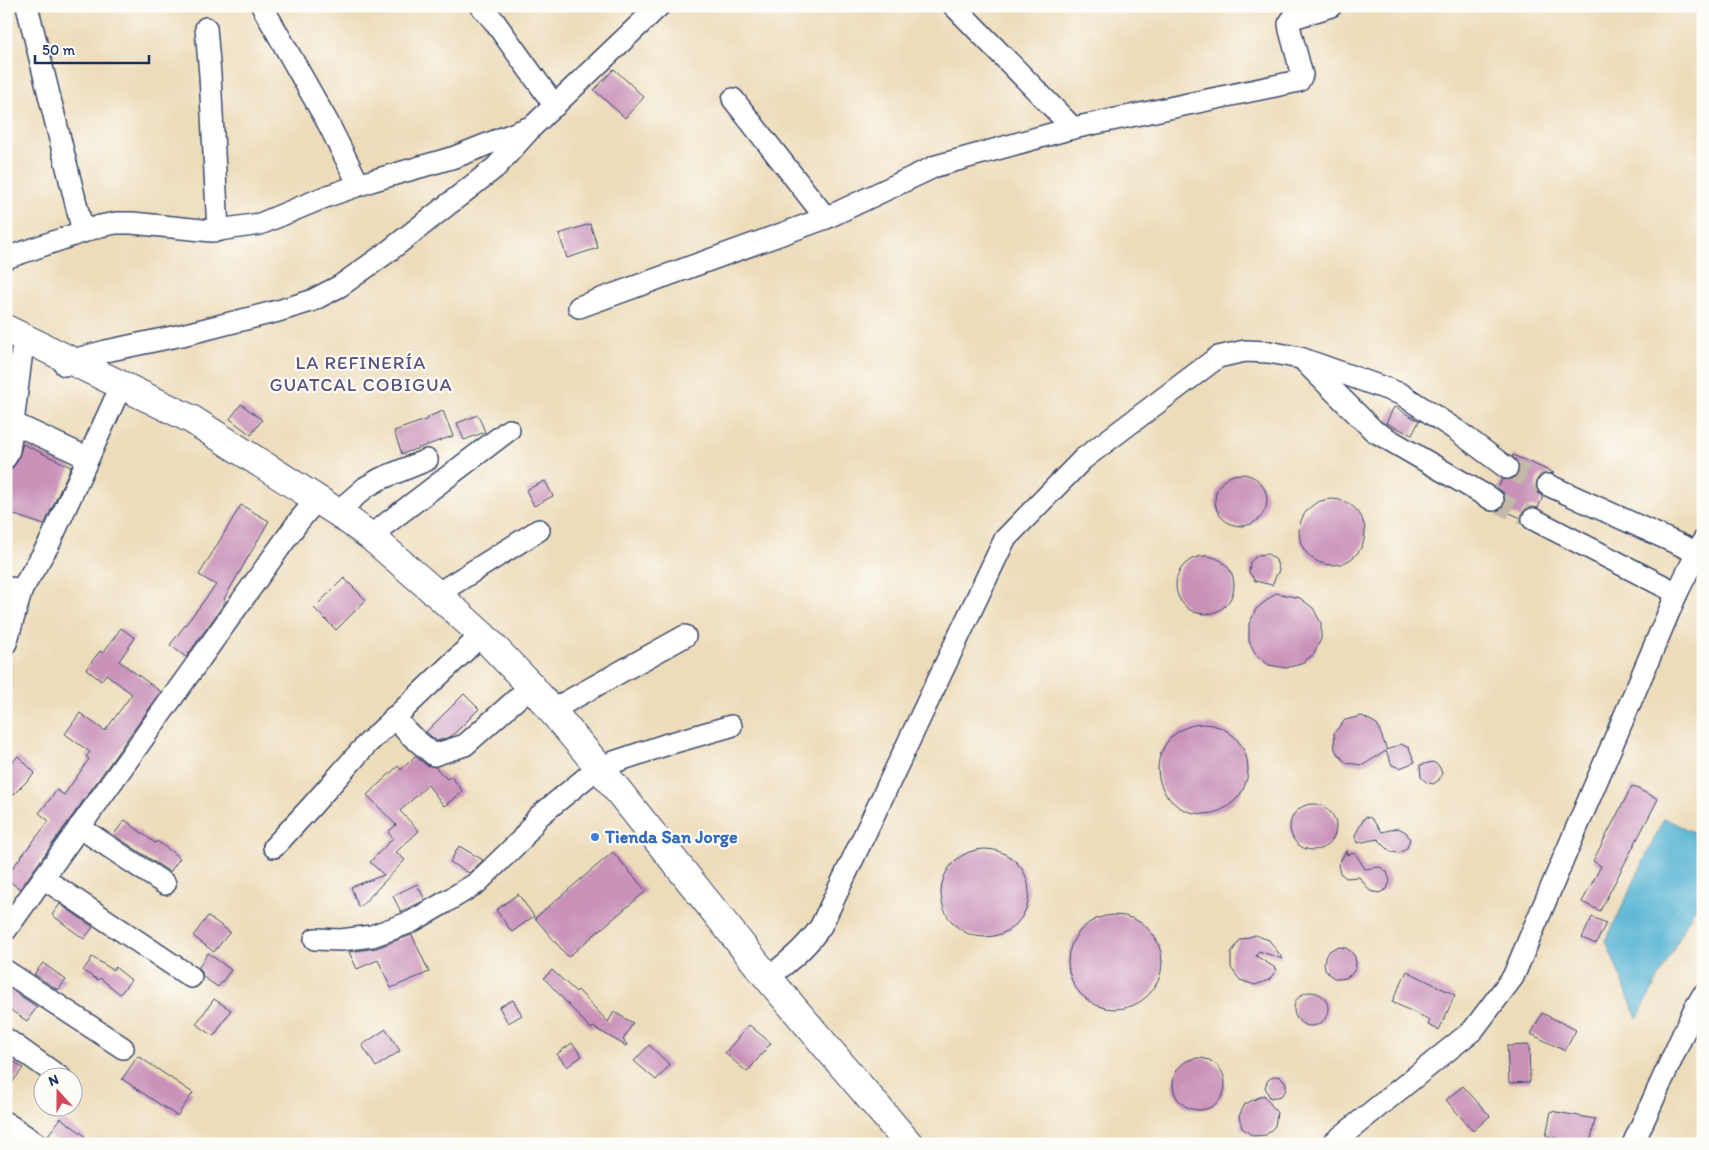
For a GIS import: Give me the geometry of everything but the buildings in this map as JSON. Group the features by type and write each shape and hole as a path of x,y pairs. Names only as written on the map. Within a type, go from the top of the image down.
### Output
{"main road":[{"path":"16,341 119,391 182,431 370,536 482,635 532,686 552,710 593,771 757,987 890,1144"},
{"path":"320,507 470,645 593,771 909,1144"}],"street":[{"path":"27,6 83,232"},
{"path":"262,6 328,123 359,186"},
{"path":"482,6 555,106"},
{"path":"66,365 106,351 182,335 278,311 311,301 340,286 385,254 496,167 532,126 659,6"},
{"path":"954,6 1073,128"},
{"path":"579,307 826,218 936,166 1073,128 1299,81 1302,75 1289,24 1293,18 1331,6"},
{"path":"206,28 218,230"},
{"path":"733,98 826,218"},
{"path":"6,258 116,223 196,230 218,230 260,224 359,186 455,156 532,126"},
{"path":"6,457 9,450 13,423 16,341"},
{"path":"768,978 806,946 821,926 1005,539 1083,459 1218,357 1244,351 1269,352 1300,358 1401,394 1456,430 1507,468"},
{"path":"1300,358 1374,431 1493,500"},
{"path":"6,643 14,588 49,544 119,391"},
{"path":"13,423 88,458"},
{"path":"370,536 509,430"},
{"path":"6,930 79,827 320,507 380,479 427,460"},
{"path":"1332,1144 1472,1030 1513,977 1677,593 1700,547 1548,485"},
{"path":"1533,519 1677,593"},
{"path":"437,594 540,530"},
{"path":"552,710 685,636"},
{"path":"274,847 366,745 470,645"},
{"path":"394,717 409,734 434,756 465,746 520,696"},
{"path":"315,939 341,940 372,936 411,922 477,883 521,840 538,817 593,771 668,744 731,726"},
{"path":"79,827 165,884"},
{"path":"43,878 191,977"},
{"path":"6,971 123,1048"},
{"path":"1633,1144 1700,1008"},
{"path":"6,1039 47,1068"},
{"path":"6,1122 38,1144"}],"water":[{"path":"1664,818 1703,837 1703,892 1637,1019 1606,941"}],"tunnel":[{"path":"1507,468 1548,485"},
{"path":"1493,500 1533,519"}],"place":[{"name":"Tienda San Jorge","path":"595,837"}],"district":[{"name":"LA REFINERÍA GUATCAL COBIGUA","path":"361,373"}]}
